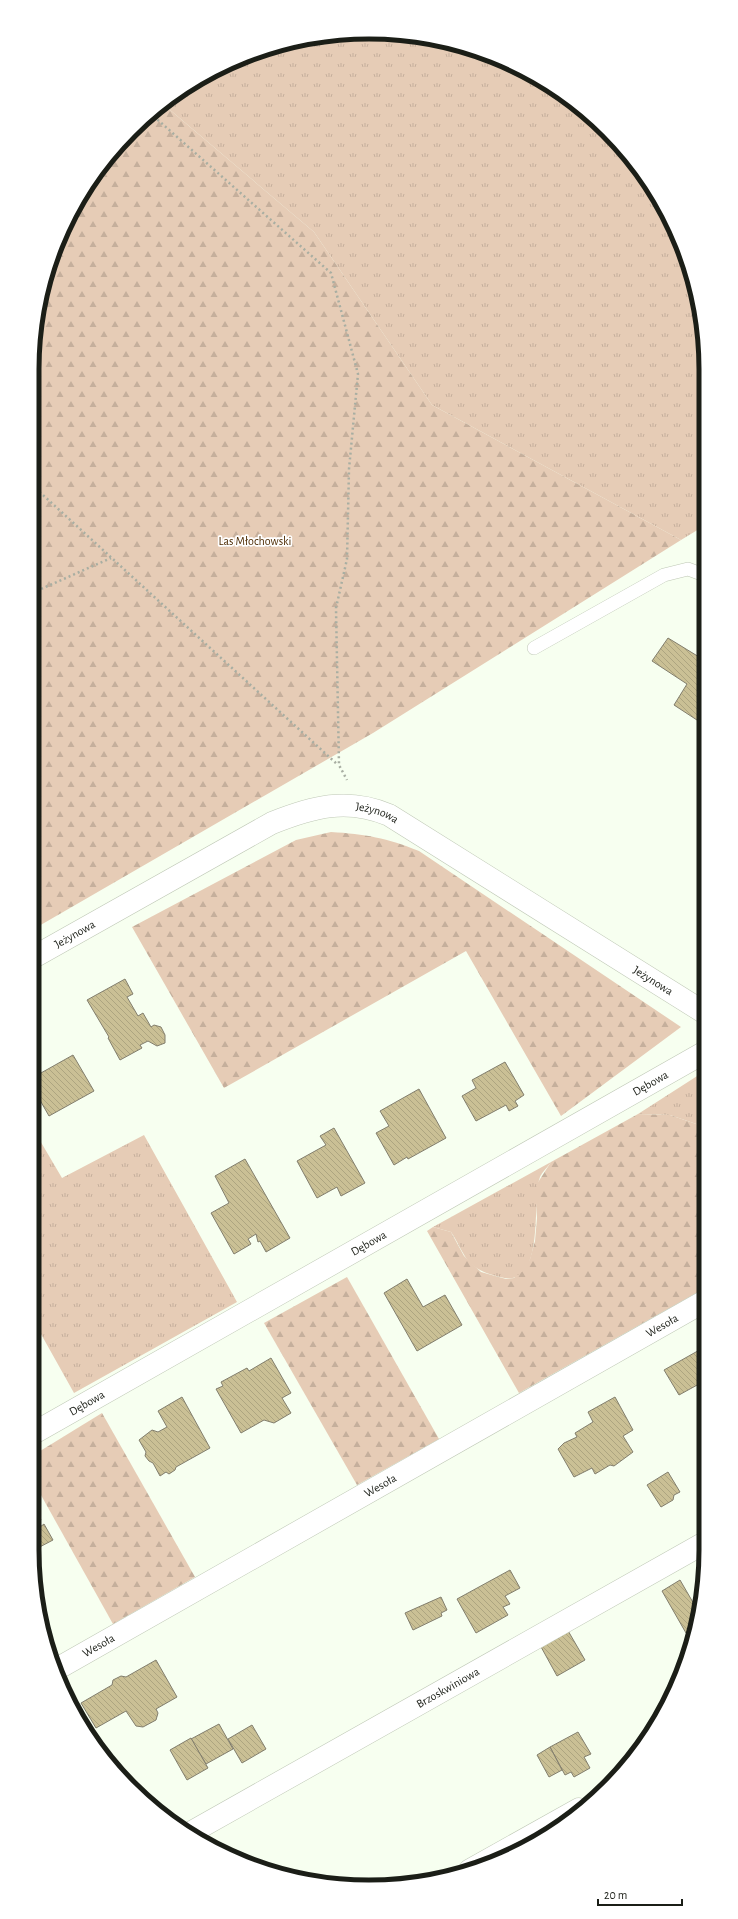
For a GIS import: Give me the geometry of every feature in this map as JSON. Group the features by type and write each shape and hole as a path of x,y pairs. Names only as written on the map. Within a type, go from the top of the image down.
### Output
{"street":[{"name":"Jeżynowa","path":"39,954 272,823 310,809 339,805 362,806 388,815 699,1009"},
{"name":"Dębowa","path":"39,1430 699,1055"},
{"name":"Wesoła","path":"61,1667 699,1304"},
{"name":"Brzoskwiniowa","path":"195,1830 699,1546"},
{"path":"504,1851 551,1825"}],"lane":[{"path":"534,648 664,575 688,570 699,573"}],"path":[{"path":"155,118 331,274 358,374 349,469 347,559 336,608 338,765"},
{"path":"39,492 338,765 362,806"},
{"path":"39,590 111,558"}],"green space":[{"path":"369,39 433,45 475,57 495,64 534,83 570,107 587,121 617,151 631,168 655,204 674,243 688,284 696,326 699,369 699,529 681,540 432,405 314,232 167,108 204,83 243,64 263,57 305,45"},
{"name":"Las Młochowski","path":"167,108 314,232 432,405 681,540 373,733 39,926 39,369 45,305 50,284 64,243 83,204 107,168 121,151 151,121"},
{"path":"331,832 376,837 419,851 681,1027 561,1116 466,951 224,1088 132,927 296,840"},
{"path":"699,1075 699,1125 670,1115 638,1114"},
{"path":"638,1114 670,1115 699,1125 699,1291 519,1393 427,1231 433,1227 451,1232 464,1256 481,1272 506,1279 514,1278 523,1271 530,1259 535,1241 537,1218 535,1187 551,1162"},
{"path":"144,1135 237,1302 74,1393 39,1330 39,1139 62,1178"},
{"path":"551,1162 540,1177 531,1257 525,1270 515,1277 500,1277 477,1268 467,1259 451,1232 433,1227"},
{"path":"347,1277 439,1439 357,1485 264,1323"},
{"path":"102,1413 195,1577 113,1624 39,1492 39,1452"}],"building":[{"path":"668,638 699,657 699,721 674,705 687,684 652,661"},
{"path":"125,979 133,994 127,997 138,1016 143,1013 151,1027 154,1025 161,1027 165,1035 165,1043 157,1046 148,1041 140,1045 142,1048 120,1060 108,1038 109,1037 87,1000"},
{"path":"73,1055 94,1091 49,1116 39,1098 39,1074"},
{"path":"505,1062 524,1095 515,1101 518,1106 509,1111 506,1105 476,1121 462,1096 476,1088 472,1080"},
{"path":"419,1089 446,1138 394,1165 376,1133 389,1126 380,1111"},
{"path":"334,1128 365,1183 341,1196 337,1187 317,1198 297,1161 326,1145 320,1136"},
{"path":"245,1159 290,1238 266,1252 260,1241 258,1242 256,1234 248,1239 251,1244 234,1254 211,1213 229,1203 215,1176"},
{"path":"407,1279 423,1307 445,1295 462,1325 417,1351 384,1293"},
{"path":"699,1350 699,1384 679,1395 664,1370"},
{"path":"271,1358 291,1393 282,1398 291,1413 274,1423 264,1420 241,1433 216,1389 223,1386 221,1382 247,1368 249,1371"},
{"path":"182,1397 210,1448 176,1467 175,1470 169,1474 166,1472 160,1476 153,1463 145,1456 146,1452 139,1440 152,1430 158,1432 167,1427 158,1411"},
{"path":"615,1397 633,1430 623,1436 633,1452 614,1466 610,1465 595,1474 592,1468 574,1477 558,1449 564,1443 577,1437 575,1433 593,1422 588,1412"},
{"path":"668,1472 680,1492 674,1495 673,1500 661,1507 647,1485"},
{"path":"39,1524 40,1527 44,1524 53,1540 39,1547"},
{"path":"510,1570 520,1588 505,1596 510,1604 503,1607 508,1615 476,1633 457,1599"},
{"path":"680,1580 694,1605 689,1631 686,1633 662,1591"},
{"path":"441,1597 447,1610 441,1613 442,1616 413,1630 405,1613"},
{"path":"567,1629 585,1660 557,1676 540,1645"},
{"path":"156,1660 177,1697 156,1709 158,1713 156,1720 143,1727 136,1726 126,1711 96,1728 81,1703 112,1685 113,1680 121,1676 126,1677"},
{"path":"219,1724 233,1749 206,1764 191,1739"},
{"path":"252,1725 266,1749 242,1763 228,1739"},
{"path":"578,1732 591,1754 584,1757 590,1768 574,1777 571,1772 565,1775 550,1747"},
{"path":"191,1738 208,1768 187,1780 170,1750"},
{"path":"550,1747 562,1770 549,1777 537,1755"}]}
